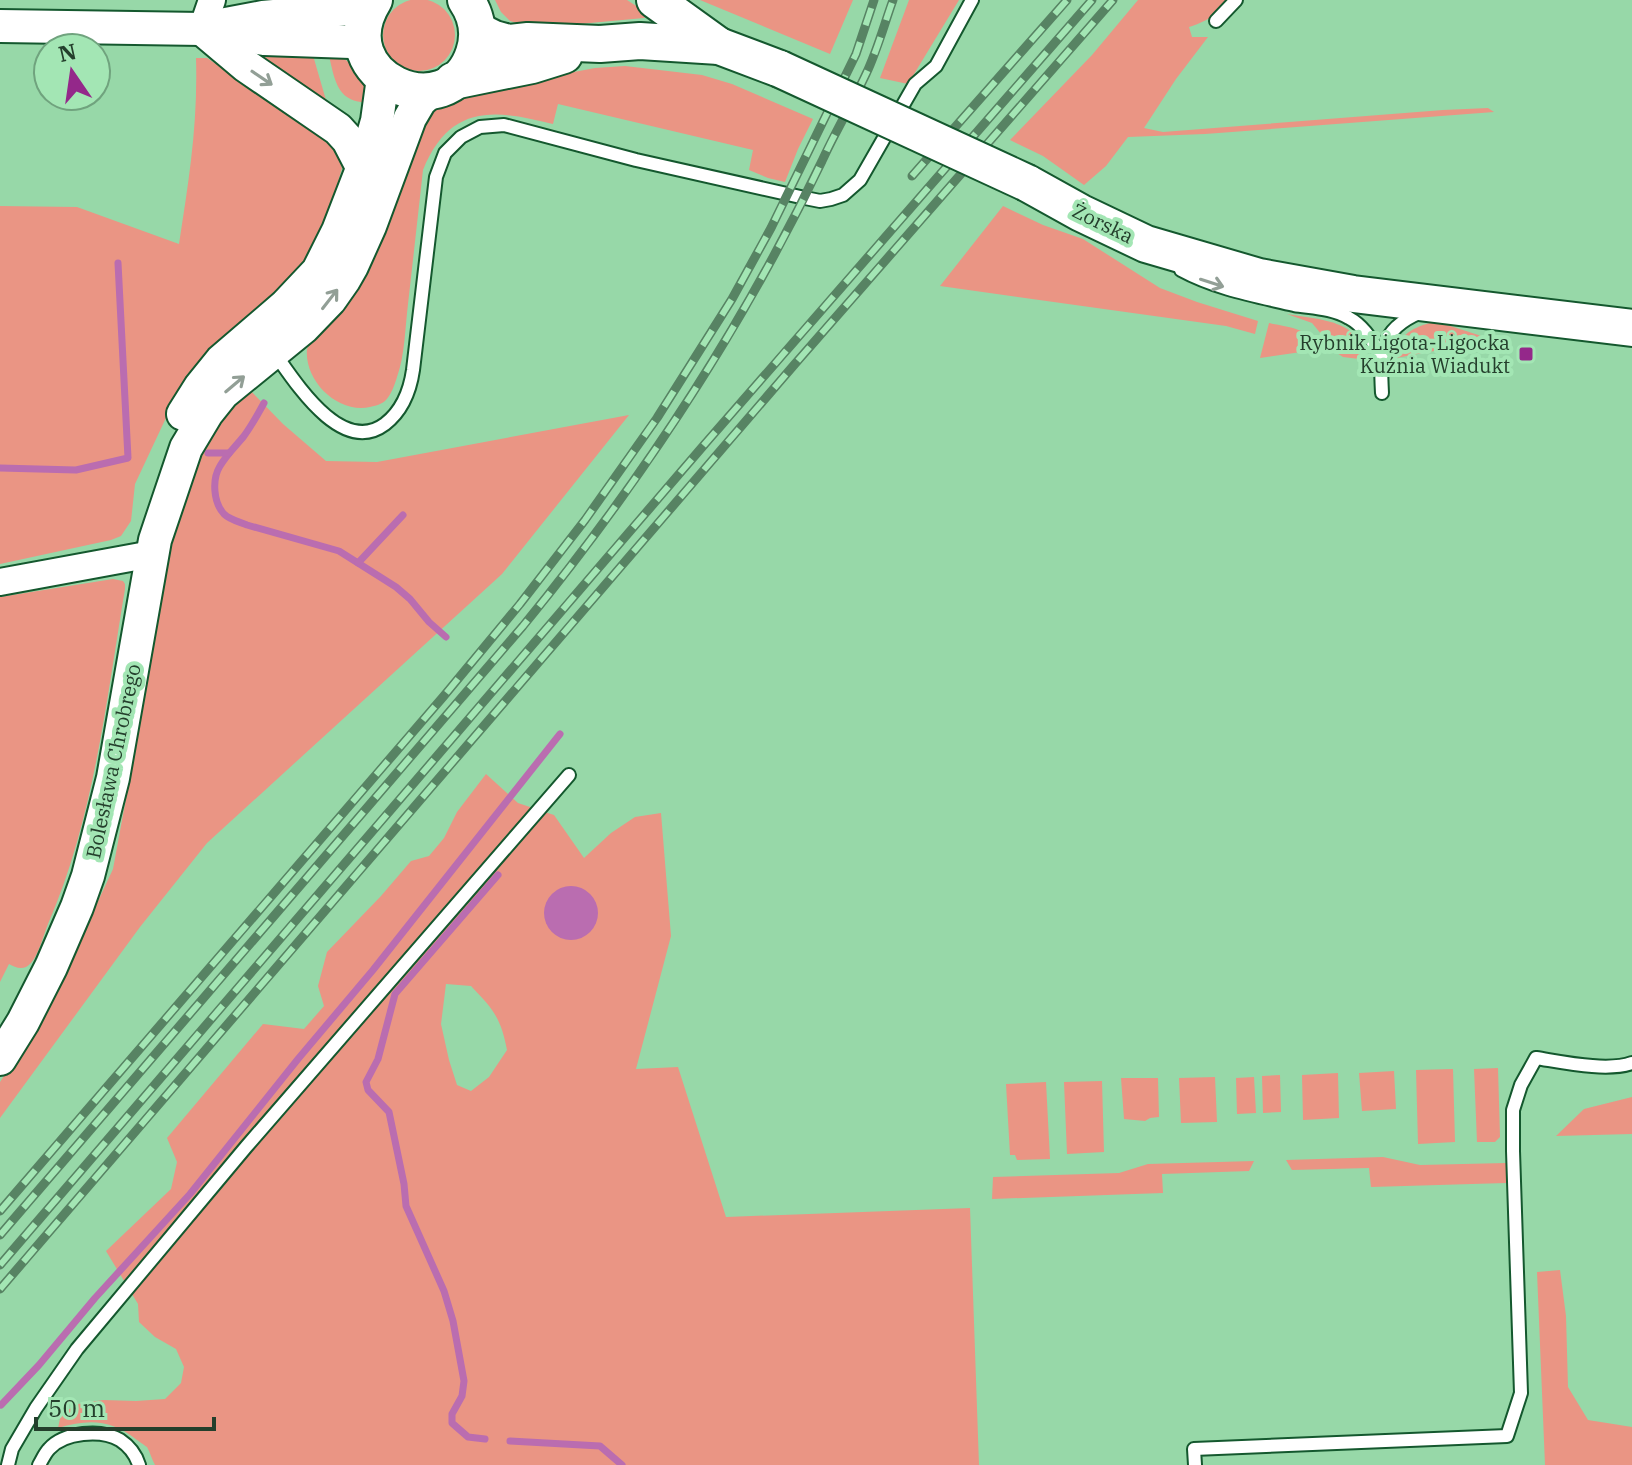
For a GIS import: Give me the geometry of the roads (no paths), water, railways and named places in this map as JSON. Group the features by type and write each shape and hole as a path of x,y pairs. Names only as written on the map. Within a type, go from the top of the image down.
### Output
{"main road":[{"path":"655,0 719,46"},
{"path":"372,4 364,23 364,44 371,64 383,78 409,91 442,86 461,75 476,48 471,9"},
{"name":"Żorska","path":"471,9 494,39 509,43 640,41 719,46 780,69 1027,183 1146,244 1259,277 1353,294 1632,328"},
{"name":"Żorska","path":"442,86 532,65 600,44"}],"street":[{"path":"0,26 207,14 263,17 372,4"},
{"path":"207,14 264,39 364,44"},
{"path":"207,14 246,66 338,129 348,140 362,167"},
{"name":"Bolesława Chrobrego","path":"266,341 318,271 338,231 377,121 383,78"},
{"name":"Bolesława Chrobrego","path":"0,1059 56,957 95,855 113,778 153,547 153,495 171,439 207,377 224,358 315,316 330,300 352,266 370,226 410,118 420,101 442,86"},
{"path":"0,582 153,547"}],"lane":[{"path":"266,341 309,401 321,412 336,423 354,430 379,428 395,415 408,393 438,168 445,153 467,133 480,127 513,126 625,157 805,198 820,201 843,195 860,180 915,84 936,66 972,0"},
{"path":"1216,21 1236,0"},
{"path":"1146,244 1195,278 1239,292 1347,317 1370,337 1381,355"},
{"path":"1382,393 1381,355 1395,327 1406,318 1441,305"},
{"path":"8,1465 12,1449 36,1408 77,1349 267,1123 569,775"},
{"path":"1195,1465 1194,1449 1507,1436 1521,1393 1513,1110 1521,1085 1536,1058 1584,1065 1625,1066 1632,1063"},
{"path":"39,1465 49,1449 62,1440 93,1434 120,1440 129,1447 139,1465"}],"waterway":[{"path":"0,468 76,470 128,458 118,263"},
{"path":"264,403 247,432 217,471 216,497 220,509 232,519 247,525 339,551 396,587 446,637"},
{"path":"208,453 229,453"},
{"path":"358,563 403,515"},
{"path":"1,1405 190,1194 560,734"},
{"path":"485,1439 468,1437 452,1423 452,1414 462,1396 464,1381 453,1321 444,1291 406,1206 389,1112 368,1090 366,1082 378,1059 395,994 498,875"},
{"path":"510,1441 600,1446 622,1465"}],"railway":[{"path":"0,1211 443,697 585,520 657,418 732,299 771,228 856,54 874,0"},
{"path":"0,1235 523,626 608,517 686,403 758,284 866,74 893,0"},
{"path":"912,176 1067,0"},
{"path":"0,1265 704,445 1092,0"},
{"path":"0,1289 794,365 1113,0"}],"place":[{"name":"Rybnik Ligota-Ligocka Kuźnia Wiadukt","path":"1526,354"}]}
